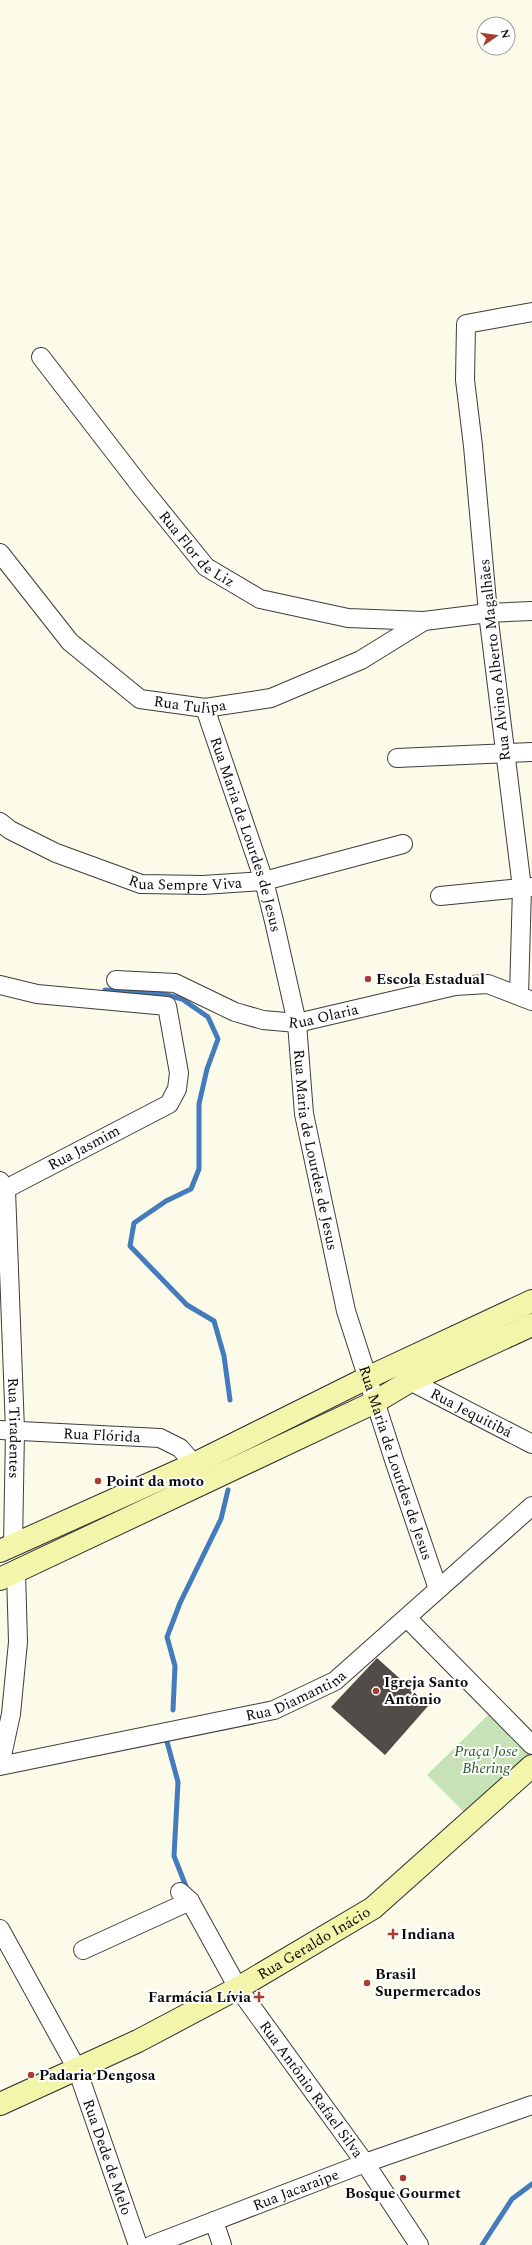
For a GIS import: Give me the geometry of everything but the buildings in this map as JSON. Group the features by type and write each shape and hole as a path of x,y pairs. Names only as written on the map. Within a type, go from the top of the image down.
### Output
{"main road":[{"path":"6,1548 194,1464 367,1378 532,1301"},
{"path":"8,1575 375,1402 410,1381 532,1325"},
{"name":"Rua Geraldo Inácio","path":"0,2104 138,2041 238,1988 373,1908 532,1766"}],"street":[{"name":"Rua Alvino Alberto Magalhães","path":"525,998 527,887 505,753 488,613 473,446 465,380 466,324 532,312"},
{"name":"Rua Flor de Liz","path":"41,357 142,488 206,567 260,599 348,618 424,621 488,613 532,611"},
{"name":"Rua Tulipa","path":"0,553 70,642 140,699 205,708 271,698 361,660 424,621"},
{"name":"Rua Maria de Lourdes de Jesus","path":"205,708 264,882 297,1022 304,1114 346,1311 438,1589"},
{"path":"397,758 532,752"},
{"name":"Rua Sempre Viva","path":"0,822 10,830 56,853 141,884 203,885 264,882 403,844"},
{"path":"440,896 527,887"},
{"name":"Rua Olaria","path":"116,980 176,983 242,1014 263,1020 297,1022 455,986 488,984 525,998"},
{"name":"Rua Jasmim","path":"0,985 38,994 167,1006 179,1073 177,1089 169,1104 2,1188"},
{"name":"Rua Tiradentes","path":"2,1188 7,1430 6,1548"},
{"name":"Rua Jequitibá","path":"410,1381 532,1444"},
{"name":"Rua Flórida","path":"7,1430 160,1438 180,1448 194,1464"},
{"name":"Rua Diamantina","path":"0,1766 274,1710 335,1681 532,1506"},
{"path":"0,1766 10,1714 18,1642 8,1575"},
{"path":"407,1618 532,1745"},
{"name":"Rua Antônio Rafael Silva","path":"83,1950 185,1897 238,1988 365,2163 419,2245"},
{"name":"Rua Dede de Melo","path":"0,1929 77,2069 138,2245"},
{"name":"Rua Jacaraipe","path":"152,2245 365,2163 532,2105"},
{"path":"214,2221 222,2245"}],"green space":[{"name":"Praça Jose Bhering","path":"489,1714 532,1756 469,1817 427,1775"}],"waterway":[{"path":"105,990 159,993 182,999 208,1017 218,1039 207,1069 199,1104 199,1169 191,1189 166,1201 134,1223 130,1246 187,1305 214,1321 224,1356 230,1400"},
{"path":"173,1710 175,1666 167,1637 180,1603 221,1519 228,1490"},
{"path":"166,1738 178,1782 174,1856 187,1889"},
{"path":"482,2245 512,2199 532,2184"}],"place":[{"name":"Escola Estadual","path":"368,979"},
{"name":"Point da moto","path":"98,1481"},
{"name":"Igreja Santo Antônio","path":"376,1691"},
{"name":"Indiana","path":"393,1934"},
{"name":"Brasil Supermercados","path":"367,1983"},
{"name":"Farmácia Lívia","path":"259,1997"},
{"name":"Padaria Dengosa","path":"31,2075"},
{"name":"Bosque Gourmet","path":"403,2178"}]}
